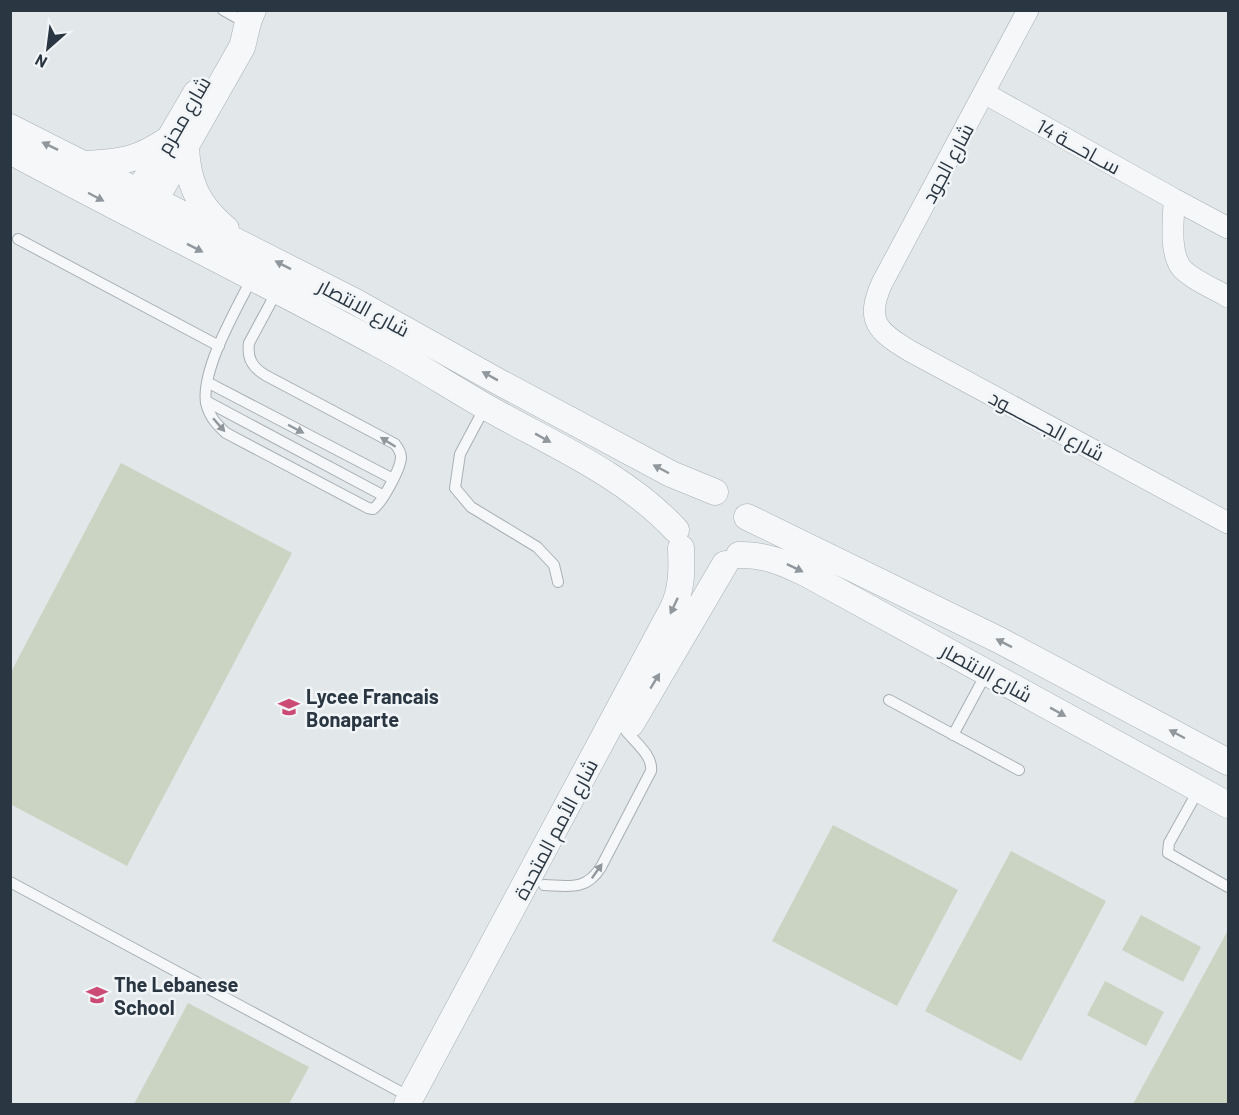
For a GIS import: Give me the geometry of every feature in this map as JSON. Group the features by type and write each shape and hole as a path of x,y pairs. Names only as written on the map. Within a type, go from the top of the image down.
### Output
{"street":[{"name":"شارع الجود","path":"874,317 874,301 882,283 1028,10"},
{"name":"شارع محزم","path":"141,207 178,142 242,47 249,17"},
{"name":"ســاحـــة 14","path":"984,93 1228,228"},
{"name":"شارع الانتصار","path":"10,127 87,165 141,207 252,278 383,346 614,478 658,510 678,539"},
{"path":"87,165 129,161 178,142 199,201 217,222 247,247"},
{"name":"شارع الانتصار","path":"10,150 141,207 247,247 354,300 671,474 715,492"},
{"path":"1174,200 1175,251 1180,265 1194,277 1228,297"},
{"name":"شارع الجــــــــود","path":"874,317 882,331 910,351 1228,523"},
{"path":"715,492 735,500 747,517 749,527 745,547 732,560 715,566 696,562 678,539 677,518 683,507 692,499 703,494 715,492"},
{"name":"شارع الانتصار","path":"747,517 999,640 1228,762"},
{"name":"شارع الأمم المتحدة","path":"415,1102 677,600 681,581 678,539"},
{"name":"شارع الانتصار","path":"732,560 765,557 783,562 1228,805"},
{"name":"شارع الأمم المتحدة","path":"415,1102 544,885 645,698 732,560"},
{"path":"1199,789 1228,768"}],"lane":[{"path":"223,10 249,17"},
{"path":"18,238 219,346"},
{"path":"252,278 219,346 207,382 206,401 214,422 226,433 368,508 376,507 393,479 401,458 400,451 395,444 265,375 251,362 249,343 277,291"},
{"path":"207,382 393,479"},
{"path":"206,401 384,496"},
{"path":"486,406 460,454 455,488 471,507 537,547 554,565 558,582"},
{"path":"953,735 987,672"},
{"path":"889,700 1019,770"},
{"path":"544,885 582,885 596,876 601,867 651,771 648,759 627,732"},
{"path":"1199,789 1169,843 1168,853 1228,887"},
{"path":"10,882 415,1102"}],"green space":[{"path":"121,463 292,553 127,866 10,804 11,672"},
{"path":"833,825 958,890 897,1006 772,941"},
{"path":"1011,851 1106,901 1021,1061 925,1011"},
{"path":"1141,915 1201,947 1183,982 1122,950"},
{"path":"1227,932 1228,1104 1133,1104"},
{"path":"1105,981 1164,1012 1146,1046 1087,1015"},
{"path":"188,1003 309,1067 289,1104 134,1104"}],"place":[{"name":"Lycee Francais Bonaparte","path":"289,707"},
{"name":"The Lebanese School","path":"97,995"}]}
